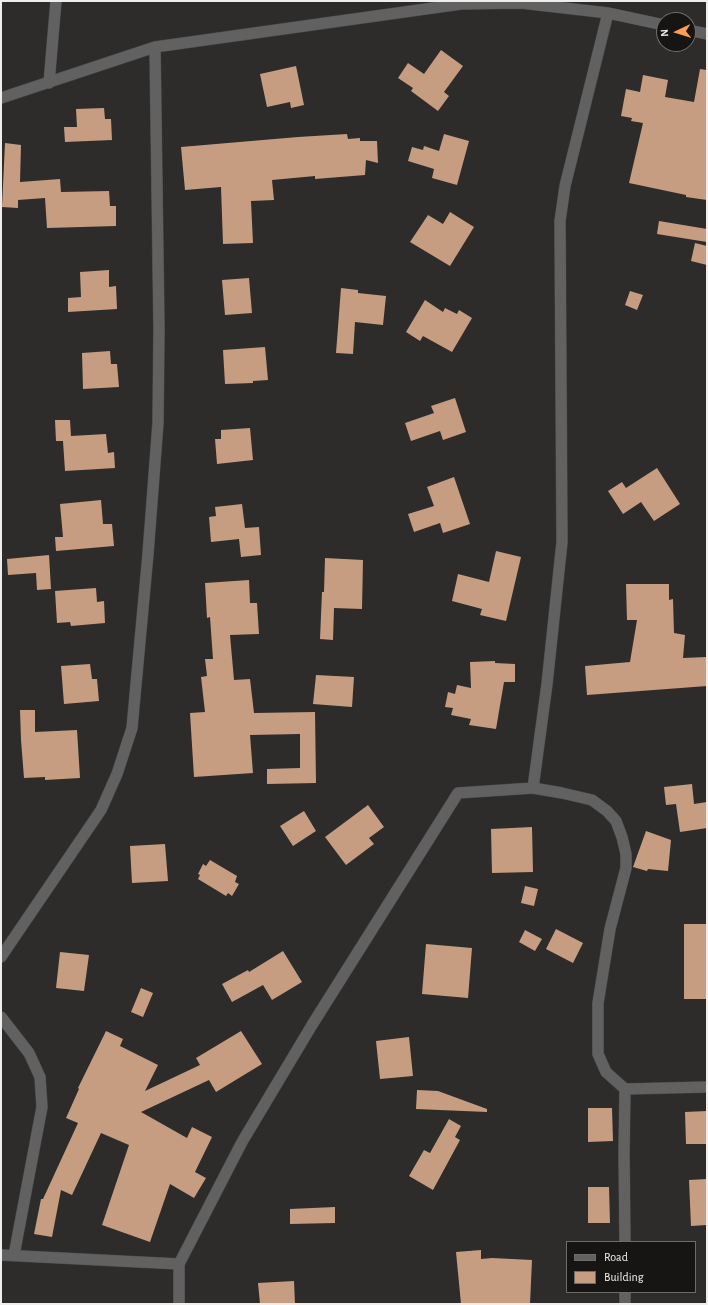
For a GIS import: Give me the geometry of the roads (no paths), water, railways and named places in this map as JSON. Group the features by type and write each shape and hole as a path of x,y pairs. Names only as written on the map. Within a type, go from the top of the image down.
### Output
{"street":[{"path":"49,83 56,1"},
{"path":"1,98 155,47 461,4 522,3 608,13 656,23"},
{"path":"533,788 547,684 562,542 560,221 568,172 608,13"},
{"path":"696,32 707,34"},
{"path":"1,957 101,810 117,774 132,728 158,423 159,329 155,47"},
{"path":"179,1304 179,1264 246,1135 316,1018 458,794 533,788 592,800 608,811 616,821 622,837 626,854 626,868 610,929 598,1003 598,1054 606,1072 625,1089 707,1087"},
{"path":"1,1017 32,1059 40,1077 42,1107 14,1255"},
{"path":"625,1089 625,1241"},
{"path":"1,1255 179,1264"},
{"path":"625,1293 625,1304"}]}
